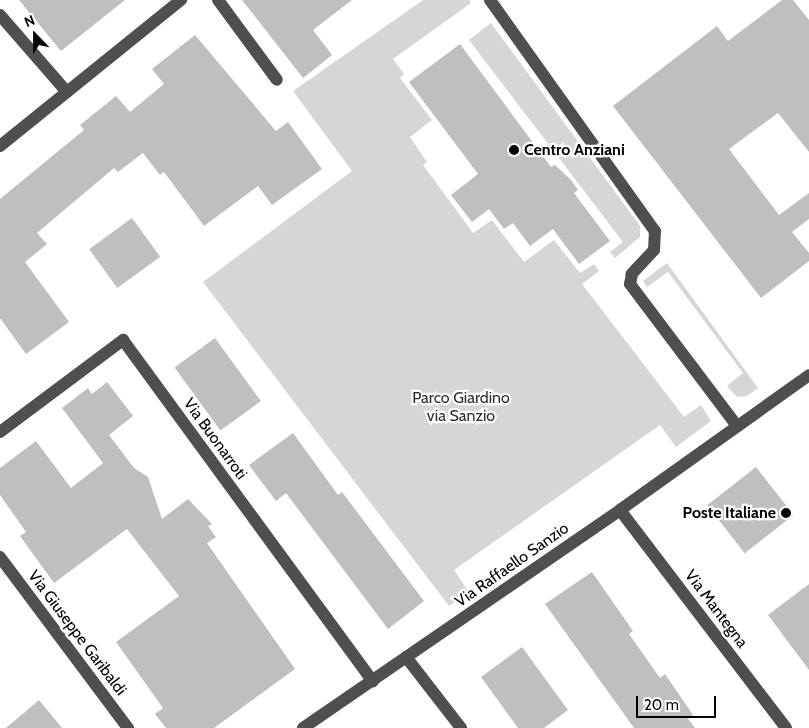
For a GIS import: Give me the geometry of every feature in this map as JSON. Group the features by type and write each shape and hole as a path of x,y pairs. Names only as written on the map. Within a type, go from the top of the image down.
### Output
{"street":[{"path":"0,146 181,0"},
{"path":"218,0 277,80"},
{"path":"490,0 655,231 654,250 630,278 639,297 738,426"},
{"path":"0,15 67,92"},
{"name":"Via Buonarroti","path":"0,432 123,340 373,681"},
{"name":"Via Raffaello Sanzio","path":"303,728 620,510 809,374"},
{"name":"Via Mantegna","path":"620,510 786,728"},
{"name":"Via Giuseppe Garibaldi","path":"0,557 128,728"},
{"path":"406,657 461,728"}],"green space":[{"name":"Parco Giardino via Sanzio","path":"423,0 469,0 471,3 393,59 404,74 400,78 432,120 410,137 427,162 423,165 473,233 492,220 524,262 554,240 580,273 594,264 599,271 582,284 684,417 701,405 711,421 676,447 660,425 454,570 469,592 449,606 203,282 352,171 293,91"},
{"path":"491,23 640,226 640,237 615,258 610,252 623,242 469,40"},
{"path":"667,263 758,388 747,396 737,397 727,386 743,373 668,272 647,287 643,281"}],"building":[{"path":"19,0 125,0 61,51"},
{"path":"242,0 352,0 313,30 332,55 303,78"},
{"path":"782,0 793,0 809,20 809,152 778,113 729,149 779,215 809,193 809,219 792,232 809,253 809,261 761,298 613,106 717,26 728,41"},
{"path":"195,35 276,131 288,122 322,169 272,205 258,186 204,226 164,172 160,175 143,153 118,172 114,168 37,233 47,244 25,262 69,322 26,354 0,318 0,199 84,130 80,125 116,96 130,112 164,84 152,69"},
{"name":"Centro Anziani","path":"460,44 551,167 555,165 571,180 578,190 574,193 610,241 579,264 553,229 530,246 513,223 504,229 489,209 472,222 451,195 478,174 409,82"},
{"path":"132,218 160,257 117,288 89,249"},
{"path":"215,338 261,401 220,430 175,367"},
{"path":"107,382 133,416 109,435 134,468 148,477 162,519 188,499 212,524 208,526 216,537 207,543 295,669 214,728 166,728 155,714 163,708 116,642 179,596 127,529 54,583 20,536 26,532 0,495 0,468 36,441 71,488 103,463 62,408 88,388 92,394"},
{"path":"293,433 338,495 342,492 424,601 388,629 286,493 276,501 249,465"},
{"path":"756,467 794,515 745,553 707,505"},
{"path":"592,572 633,631 629,634 660,678 665,674 693,715 688,719 695,728 634,728 545,604"},
{"path":"809,584 809,670 768,615"},
{"path":"522,647 568,710 544,728 518,728 481,677"},
{"path":"39,700 62,728 6,728"}],"place":[{"name":"Centro Anziani","path":"514,150"},
{"name":"Poste Italiane","path":"786,513"}]}
